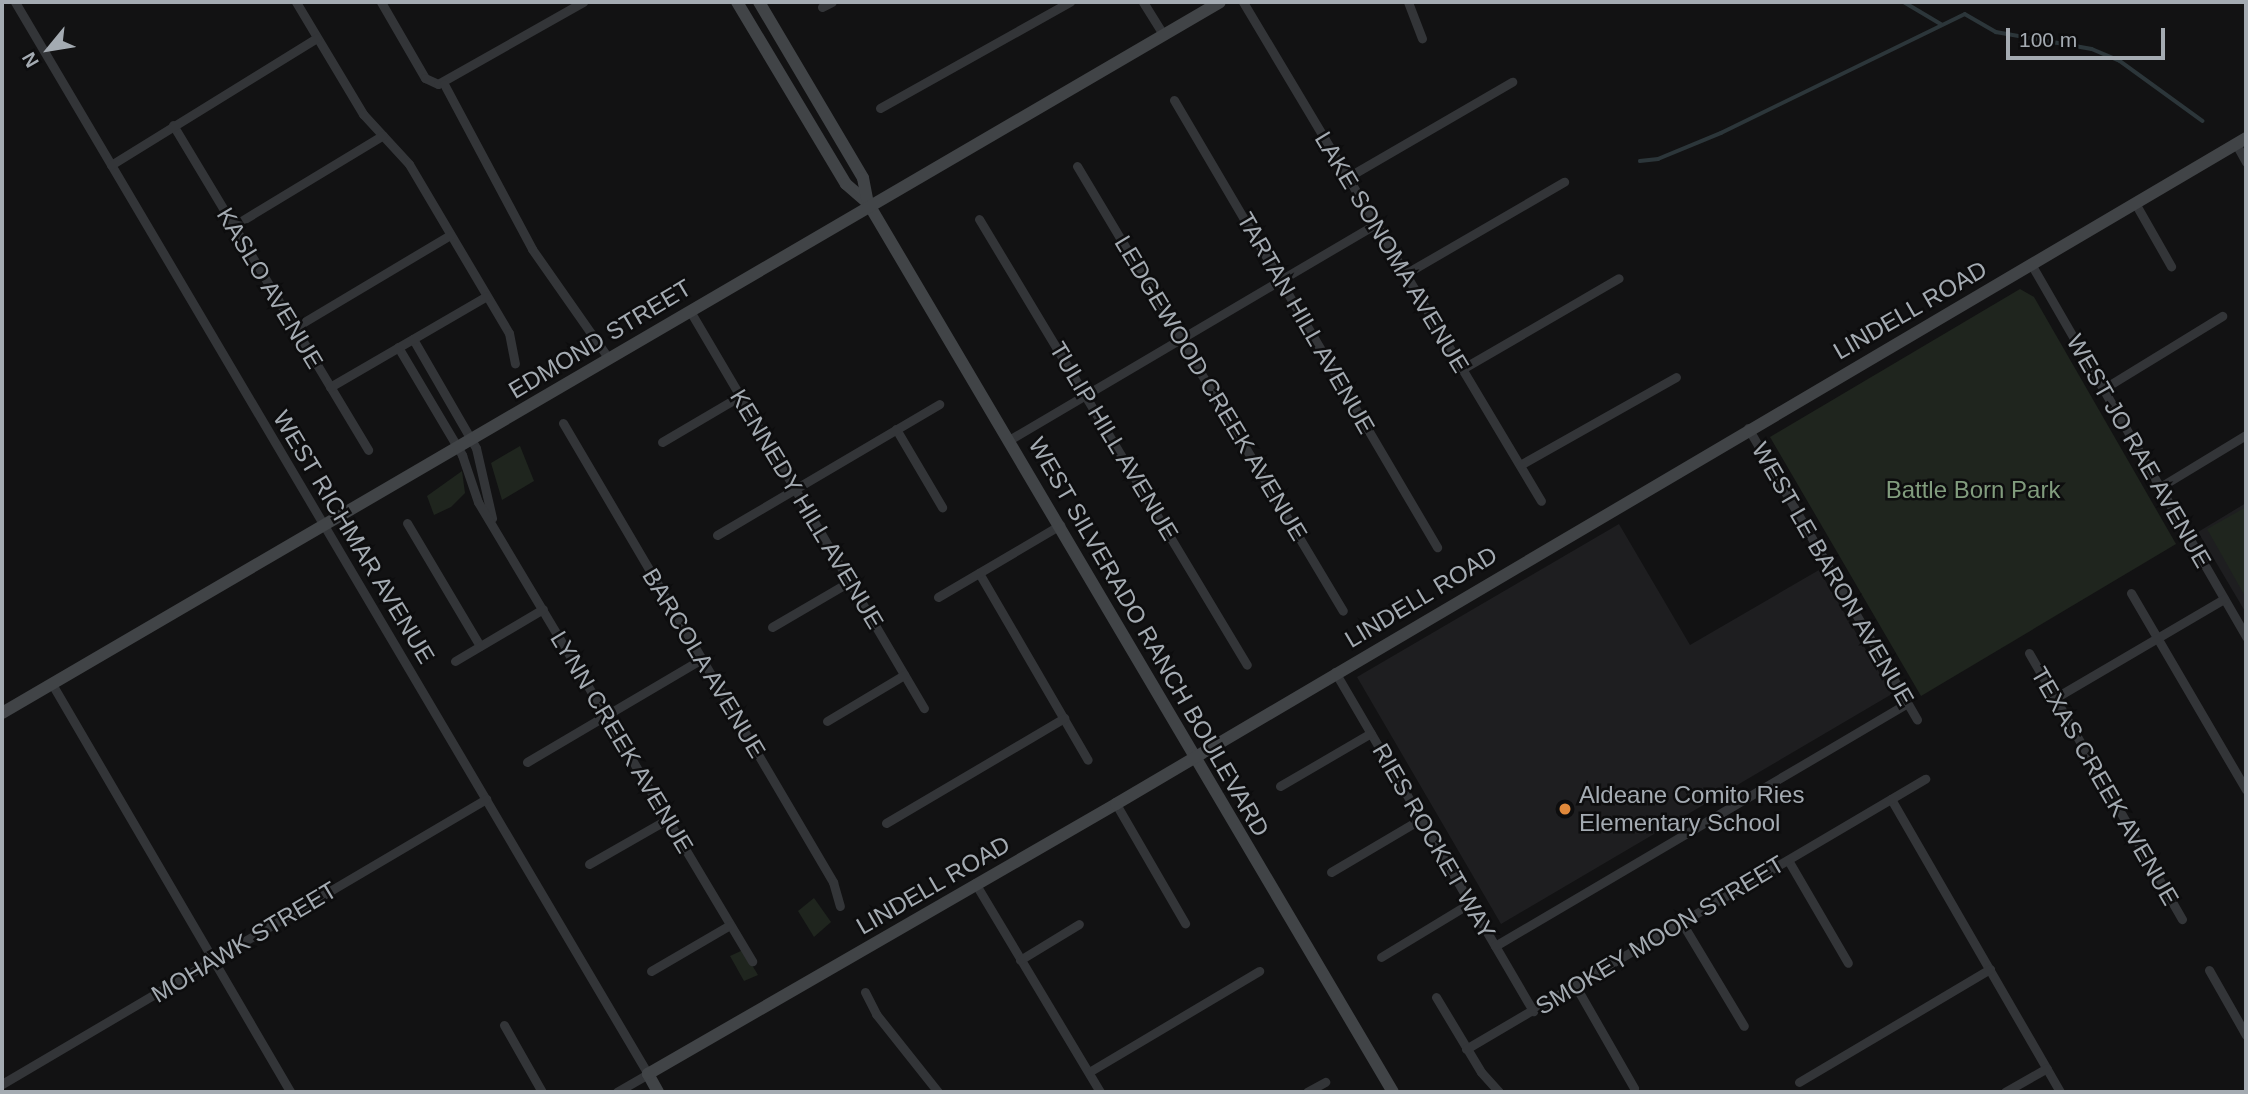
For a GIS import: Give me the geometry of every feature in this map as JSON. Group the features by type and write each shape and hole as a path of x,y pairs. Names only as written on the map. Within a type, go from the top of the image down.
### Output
{"street":[{"name":"WEST RICHMAR AVENUE","path":"15,2 658,1092"},
{"path":"296,2 363,114 409,164 509,333 515,363"},
{"path":"381,2 425,78 439,84 532,249 608,359"},
{"path":"439,84 583,2"},
{"name":"WEST SILVERADO RANCH BOULEVARD","path":"737,2 846,184 868,203 1393,1092"},
{"name":"WEST SILVERADO RANCH BOULEVARD","path":"759,2 863,178 868,203"},
{"path":"822,7 832,2"},
{"path":"880,108 1070,2"},
{"path":"1143,2 1162,33"},
{"name":"EDMOND STREET","path":"2,713 690,311 868,203 1220,2"},
{"name":"LAKE SONOMA AVENUE","path":"1243,2 1541,502"},
{"path":"1408,2 1422,38"},
{"path":"111,164 317,38"},
{"path":"1348,177 1513,82"},
{"name":"TARTAN HILL AVENUE","path":"1174,100 1437,547"},
{"name":"KASLO AVENUE","path":"173,125 368,450"},
{"path":"233,226 383,135"},
{"path":"2241,141 2246,162"},
{"name":"LINDELL ROAD","path":"617,1092 1116,804 1194,755 1748,428 2241,141"},
{"name":"LEDGEWOOD CREEK AVENUE","path":"1077,166 1343,611"},
{"path":"1405,274 1564,182"},
{"path":"2135,203 2171,266"},
{"name":"TULIP HILL AVENUE","path":"979,219 1087,394 1247,665"},
{"path":"1009,440 1376,224"},
{"path":"294,328 450,234"},
{"name":"WEST JO RAE AVENUE","path":"2031,264 2246,637"},
{"path":"1462,369 1619,278"},
{"path":"330,387 487,296"},
{"name":"KENNEDY HILL AVENUE","path":"690,311 924,708"},
{"path":"2103,389 2222,316"},
{"name":"LYNN CREEK AVENUE","path":"413,339 471,439 493,523"},
{"name":"LYNN CREEK AVENUE","path":"398,347 458,447 474,494 752,961"},
{"path":"1520,465 1676,377"},
{"path":"662,442 740,396"},
{"path":"717,535 939,404"},
{"name":"BARCOLA AVENUE","path":"563,423 833,882 840,906"},
{"name":"WEST LE BARON AVENUE","path":"1748,428 1917,720"},
{"path":"896,429 942,507"},
{"path":"2160,487 2246,435"},
{"path":"407,523 480,646"},
{"path":"938,597 1060,526"},
{"path":"979,573 1088,760"},
{"path":"772,627 849,582"},
{"path":"2131,593 2246,790"},
{"path":"2055,698 2224,599"},
{"path":"455,661 543,609"},
{"name":"TEXAS CREEK AVENUE","path":"2029,653 2182,919"},
{"path":"527,762 702,659"},
{"name":"RIES ROCKET WAY","path":"1335,672 1532,1010"},
{"path":"827,721 904,675"},
{"path":"52,684 290,1092"},
{"path":"1495,946 1907,703"},
{"path":"886,823 1064,718"},
{"path":"1280,786 1371,733"},
{"name":"SMOKEY MOON STREET","path":"1466,1049 1925,779"},
{"name":"MOHAWK STREET","path":"2,1084 486,799"},
{"path":"1891,799 2060,1092"},
{"path":"1116,804 1185,923"},
{"path":"589,864 668,819"},
{"path":"1331,872 1421,819"},
{"path":"1788,860 1848,963"},
{"path":"975,883 1100,1092"},
{"path":"1381,957 1470,902"},
{"path":"1682,923 1744,1026"},
{"path":"1020,960 1079,924"},
{"path":"651,971 730,925"},
{"path":"1799,1082 1990,969"},
{"path":"2209,970 2246,1035"},
{"path":"1088,1072 1259,971"},
{"path":"1576,985 1634,1088"},
{"path":"865,992 876,1014 938,1092"},
{"path":"1436,997 1466,1049 1499,1092"},
{"path":"504,1026 542,1092"},
{"path":"2005,1092 2046,1068"},
{"path":"1307,1092 1325,1082"}],"shaded area":[{"path":"2246,503 2246,613 2198,532"},
{"name":"Aldeane Comito Ries Elementary School","path":"1619,524 1690,645 1819,570 1892,694 1501,924 1357,677"}],"green space":[{"name":"Battle Born Park","path":"2020,289 2034,297 2176,544 1921,696 1770,437"},
{"path":"520,446 534,481 502,500 491,463"},
{"path":"462,471 465,493 451,507 434,515 427,496"},
{"path":"2246,507 2246,598 2207,529"},
{"path":"814,898 831,922 814,937 798,911"},
{"path":"743,950 758,975 744,981 730,956"}],"waterway":[{"path":"1904,2 1941,24"},
{"path":"1640,161 1658,159 1721,133 1965,14 1996,32 2092,49 2120,61 2203,121"}],"place":[{"name":"Aldeane Comito Ries Elementary School","path":"1565,809"}]}
